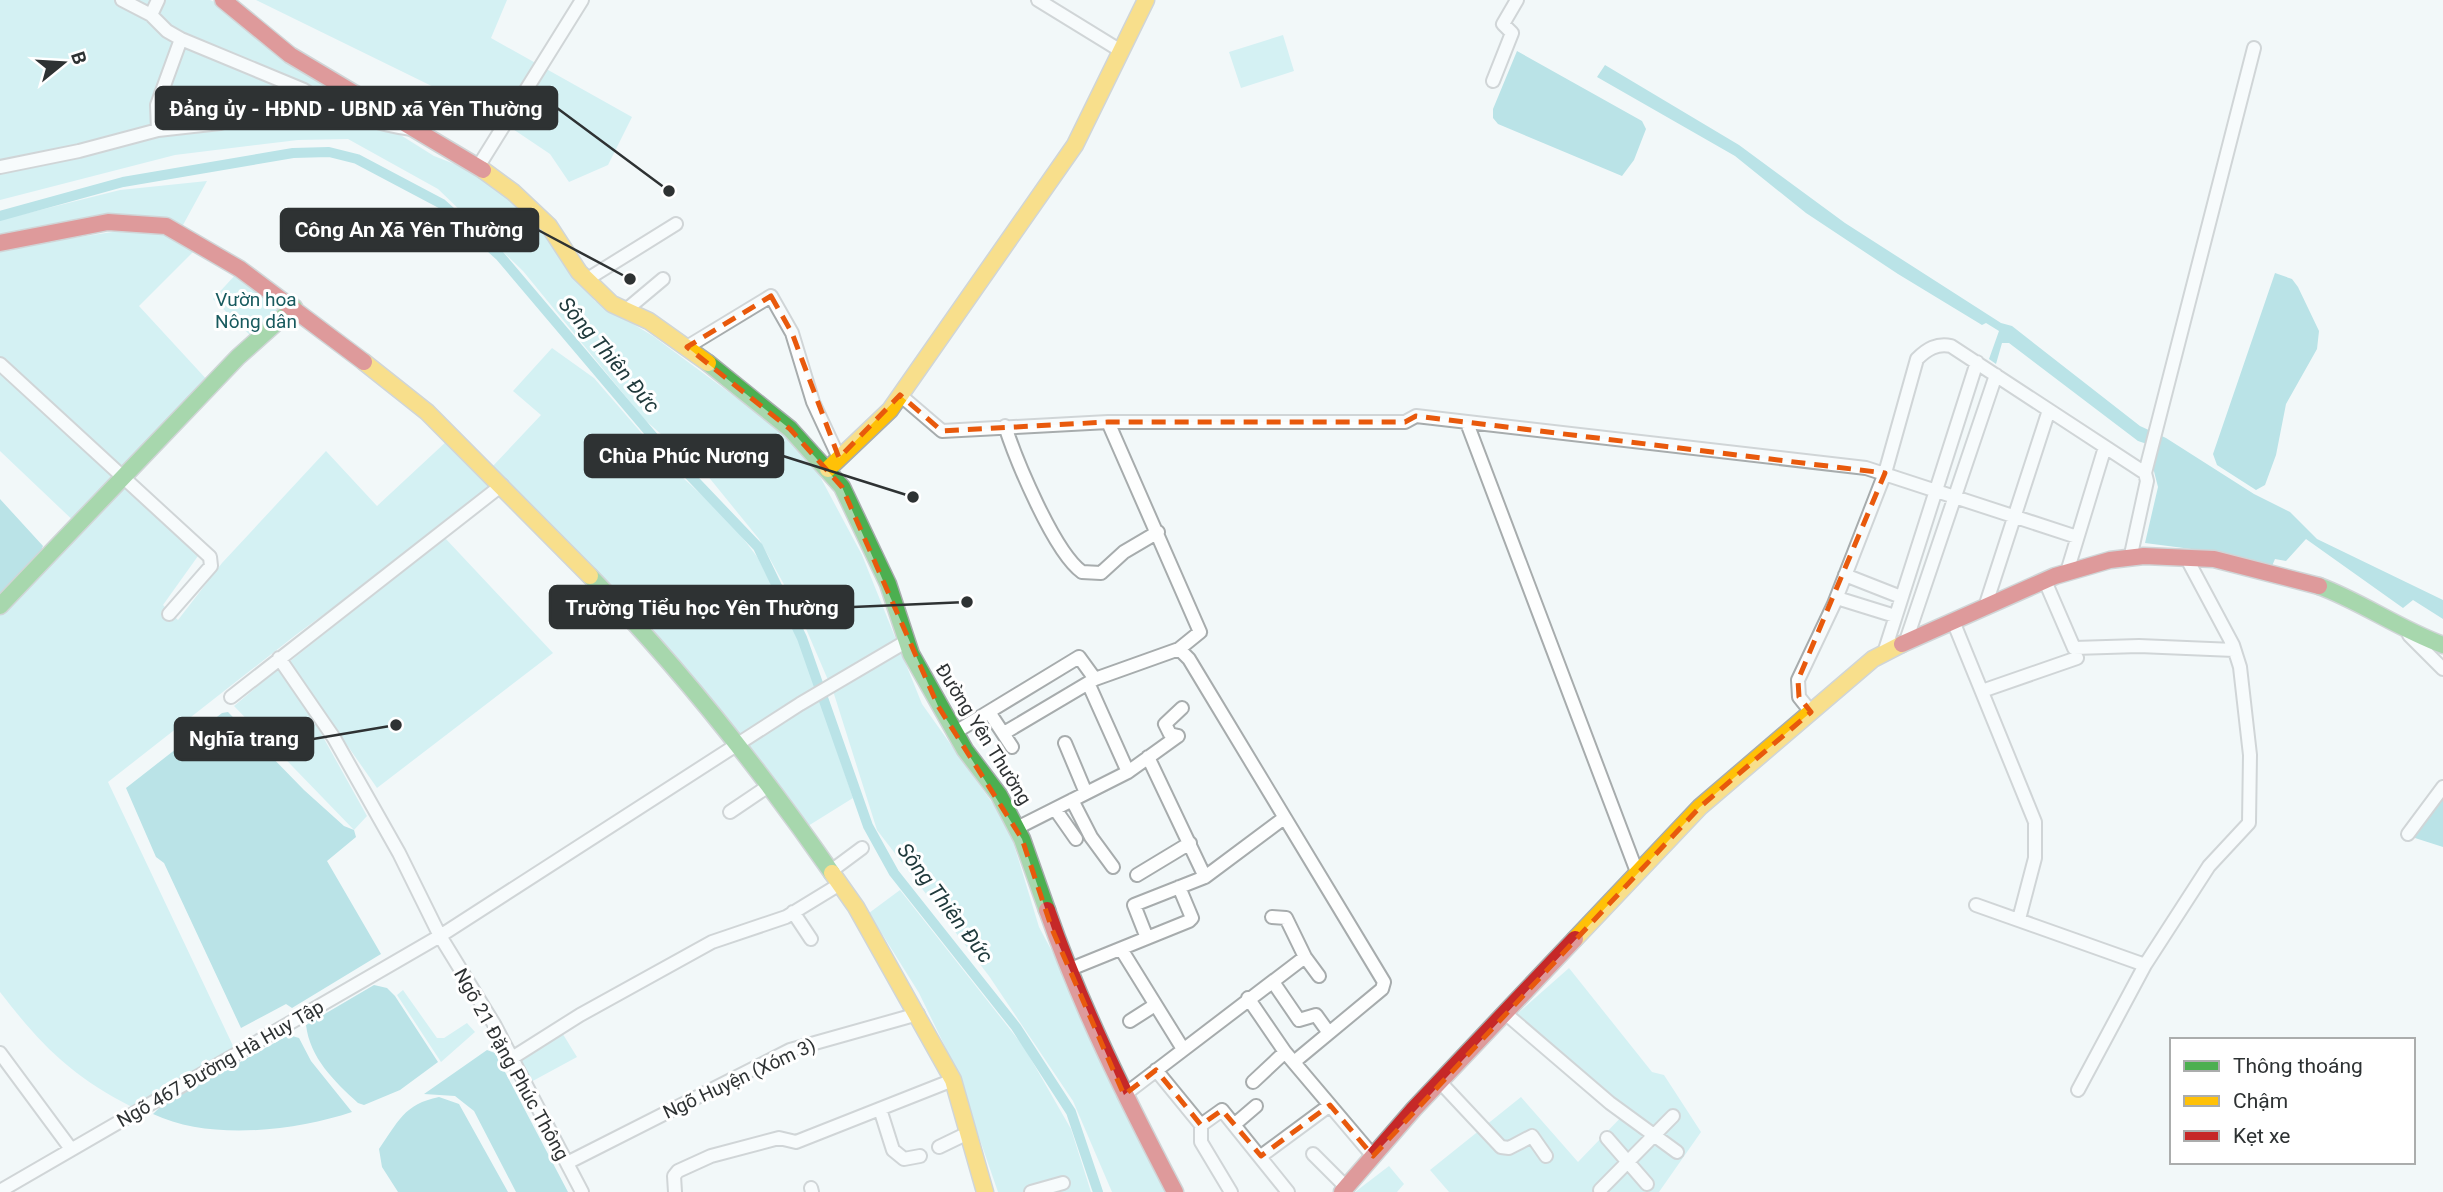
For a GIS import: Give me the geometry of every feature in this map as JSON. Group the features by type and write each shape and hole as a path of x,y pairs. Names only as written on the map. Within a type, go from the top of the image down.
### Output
{"main road":[{"name":"Đường Yên Thường","path":"223,0 290,54 478,167 513,192 549,226 586,279 612,304 649,321 687,347 834,463 888,584 907,641 938,706 999,795 1017,828 1039,883 1052,929 1068,970 1124,1095 1175,1192"},
{"path":"834,463 890,410 1075,145 1146,0"},
{"path":"0,243 107,222 166,226 240,269 294,307 427,412 639,626 770,785 836,878 918,1014 953,1080 985,1192"},
{"path":"0,606 238,357 294,307"},
{"path":"1344,1190 1373,1156 1445,1086 1505,1013 1700,807 1811,712 1884,653 1906,640 2067,572 2130,559 2186,557 2207,558 2272,572 2348,597 2384,615 2405,631 2443,645"}],"street":[{"path":"122,0 151,15 167,31 181,39 292,85 337,108 390,127 412,129"},
{"path":"151,15 158,0"},
{"path":"478,167 582,0"},
{"path":"1038,0 1121,51"},
{"path":"1493,81 1512,33 1503,24 1517,0"},
{"path":"158,130 157,105 181,39"},
{"path":"2130,559 2156,427 2254,48"},
{"path":"0,167 79,151 158,130 219,123 257,113 327,116 337,108"},
{"path":"586,279 676,224"},
{"path":"626,310 663,279"},
{"path":"687,347 771,296 792,333 834,463"},
{"path":"1811,712 1799,696 1798,680 1837,598 1885,473 1916,359 1929,349 1943,344 1977,362 2145,473"},
{"path":"1884,653 1977,362"},
{"path":"0,364 210,557 211,566 169,614"},
{"path":"1906,640 1996,375"},
{"path":"900,395 942,431 1108,422 1405,422 1416,416 1750,453 1885,473 2077,537"},
{"path":"1985,607 2049,410"},
{"path":"1004,733 1092,682 1179,649 1200,632 1108,422"},
{"path":"1467,423 1637,872"},
{"path":"1005,426 1013,450 1048,523 1064,552 1082,572 1101,573 1124,552 1157,532"},
{"path":"2067,572 2105,447"},
{"path":"231,697 502,485"},
{"path":"2078,1090 2145,965 2209,866 2249,823 2250,755 2240,667 2234,650 2186,557"},
{"path":"1846,575 1901,597"},
{"path":"2045,581 2074,648 2139,646 2234,650"},
{"path":"1837,598 1895,616"},
{"path":"1954,621 2035,822 2035,858 2019,919"},
{"path":"2405,631 2443,670"},
{"name":"Ngõ 467 Đường Hà Huy Tập","path":"0,1191 440,936 737,743 907,641"},
{"path":"1179,649 1189,659 1384,982 1382,989 1329,1033 1253,1082"},
{"path":"954,733 1079,657 1092,682 1128,772"},
{"path":"1982,691 2077,658"},
{"name":"Ngõ 21 Đặng Phúc Thông","path":"279,659 334,738 399,853 440,936 512,1058 582,1192"},
{"path":"1017,828 1128,772 1178,736 1170,734 1165,724 1182,708"},
{"path":"989,712 1012,747"},
{"path":"1065,743 1086,793"},
{"path":"1148,757 1205,877"},
{"path":"730,813 770,785"},
{"path":"2408,834 2443,787"},
{"path":"1072,800 1091,837 1113,867"},
{"path":"1055,808 1076,839"},
{"path":"1147,938 1134,905 1205,877 1284,818"},
{"path":"1137,875 1190,843"},
{"path":"512,1058 580,1015 712,942 739,931 769,924 793,912 836,878 862,848"},
{"path":"1068,970 1171,930 1191,919 1179,887"},
{"path":"1976,905 2145,965"},
{"path":"793,912 811,939"},
{"path":"1272,917 1286,918 1304,957 1319,975"},
{"path":"1121,950 1183,1049"},
{"path":"1124,1095 1304,957"},
{"path":"1273,982 1299,1020 1316,1015 1329,1033"},
{"path":"1248,998 1290,1057 1373,1156"},
{"path":"1129,1021 1155,1005"},
{"path":"1505,1013 1610,1103 1677,1152"},
{"name":"Ngõ Huyện (Xóm 3)","path":"567,1163 790,1050 918,1014"},
{"path":"0,1053 71,1149"},
{"path":"1156,1070 1201,1125 1201,1142 1231,1192"},
{"path":"675,1192 674,1176 698,1161 779,1138 796,1142 953,1080"},
{"path":"1445,1086 1501,1147 1509,1148 1532,1136 1546,1156"},
{"path":"1235,1124 1256,1105"},
{"path":"1261,1156 1330,1105"},
{"path":"880,1109 893,1150 904,1159 920,1156"},
{"path":"1201,1125 1222,1110 1288,1192"},
{"path":"1600,1190 1673,1116"},
{"path":"939,1147 968,1133"},
{"path":"1607,1138 1647,1184"},
{"path":"1313,1154 1344,1190"},
{"path":"1031,1192 1063,1183"}],"highlighted area":[{"path":"771,296 792,333 839,458 900,395 942,431 1108,422 1405,422 1416,416 1885,473 1798,680 1799,697 1811,712 1700,807 1373,1156 1330,1105 1261,1156 1222,1110 1201,1125 1156,1070 1124,1095 1052,929 1022,839 938,706 842,487 790,429 687,347"}],"green space":[{"path":"0,0 210,0 217,3 332,92 434,156 475,172 530,215 595,301 653,336 777,428 816,469 862,555 922,704 1008,825 1039,927 1084,1011 1168,1192 1112,1192 1073,1101 989,976 877,830 834,694 798,610 759,539 707,475 644,419 523,271 438,189 348,139 298,140 175,155 0,200"},
{"path":"256,0 507,0 491,38 632,117 608,165 569,182 550,154 495,117"},
{"path":"1283,35 1294,71 1241,88 1229,52"},
{"path":"207,181 183,225 138,216 115,216 68,221 0,235 0,220 120,190"},
{"path":"119,231 167,234 194,251 139,306 209,382 122,470 50,418 198,556 163,605 178,620 222,563 326,451 377,506 448,440 493,485 108,782 235,1050 132,1107 91,1083 58,1058 0,992 0,611 81,528 0,451 0,249"},
{"name":"Vườn hoa Nông dân","path":"238,272 291,308 254,339 213,299"},
{"path":"552,348 594,378 670,466 729,520 758,558 799,640 853,798 808,826 492,467 541,415 513,391"},
{"path":"445,538 553,653 377,788 289,662"},
{"path":"283,665 367,816 354,830 234,706"},
{"path":"900,890 1024,1047 1071,1129 1091,1192 998,1192 954,1065 919,993 869,913"},
{"path":"1569,968 1652,1072 1664,1075 1701,1132 1659,1192 1449,1192 1430,1170 1521,1097 1578,1162 1627,1111 1517,1014"},
{"path":"403,990 437,1038 444,1038 467,1023 475,1032 441,1062 397,995"},
{"path":"561,1031 577,1057 529,1083 515,1059"},
{"path":"1389,1166 1404,1184 1397,1192 1355,1192"}],"shaded area":[{"path":"1517,51 1642,121 1646,129 1634,160 1622,176 1498,124 1493,118 1493,109"},
{"path":"1605,65 1739,145 1845,223 2001,323 2012,326 2140,426 2166,438 2254,494 2290,512 2317,539 2443,600 2443,619 2413,600 2403,608 2306,539 2286,561 2275,559 2272,566 2199,550 2145,543 2158,487 2147,444 2138,441 2009,343 2002,343 1996,364 1989,359 1999,331 1986,323 1982,325 1898,274 1806,213 1735,156 1597,77"},
{"path":"2275,273 2292,279 2319,331 2317,349 2286,404 2276,455 2265,485 2256,490 2217,465 2213,454"},
{"path":"0,499 43,546 38,558 0,597"},
{"path":"228,712 304,790 344,826 354,830 356,837 327,861 381,954 292,1008 286,1004 241,1028 164,863 156,857 126,788 222,713"},
{"path":"2443,793 2443,847 2415,838 2415,833"},
{"path":"374,985 387,988 395,996 438,1062 400,1090 364,1105 349,1095 324,1068 312,1048 306,1025"},
{"path":"289,1035 299,1038 311,1061 352,1112 304,1124 252,1130 200,1128 153,1114 162,1105"},
{"path":"487,1050 495,1053 568,1192 516,1192 474,1111 455,1096 424,1094"},
{"path":"439,1097 459,1104 508,1192 398,1192 382,1167 379,1149 410,1109"}],"waterway":[{"name":"Sông Thiên Đức","path":"0,216 123,182 293,153 329,152 357,159 442,204 500,256 655,439 758,547 802,638 868,826 894,873 1016,1027 1071,1112 1098,1192"}],"traffic: fast":[{"path":"0,606 238,357 294,307"},
{"path":"708,363 790,429 842,487 888,584 911,654 965,750 999,795 1022,839 1047,910"},
{"path":"590,576 687,683 776,795 832,873"},
{"path":"2319,586 2443,645"}],"traffic: slow":[{"path":"828,469 890,410 1075,145 1146,0"},
{"path":"483,170 513,192 549,226 579,272 612,304 649,321 708,363"},
{"path":"364,362 427,412 590,576"},
{"path":"1575,939 1700,807 1873,659 1902,644"},
{"path":"832,873 856,907 953,1080 985,1192"}],"traffic: jam":[{"path":"223,0 290,55 483,170"},
{"path":"0,243 108,222 166,226 240,269 364,362"},
{"path":"1902,644 2055,576 2110,560 2144,556 2214,559 2319,586"},
{"path":"1047,910 1106,1053 1175,1192"},
{"path":"1342,1192 1414,1109 1575,939"}],"place":[{"name":"Đảng ủy - HĐND - UBND xã Yên Thường","path":"669,191"},
{"name":"Công An Xã Yên Thường","path":"630,279"},
{"name":"Chùa Phúc Nương","path":"913,497"},
{"name":"Trường Tiểu học Yên Thường","path":"967,602"},
{"name":"Nghĩa trang","path":"396,725"}]}
